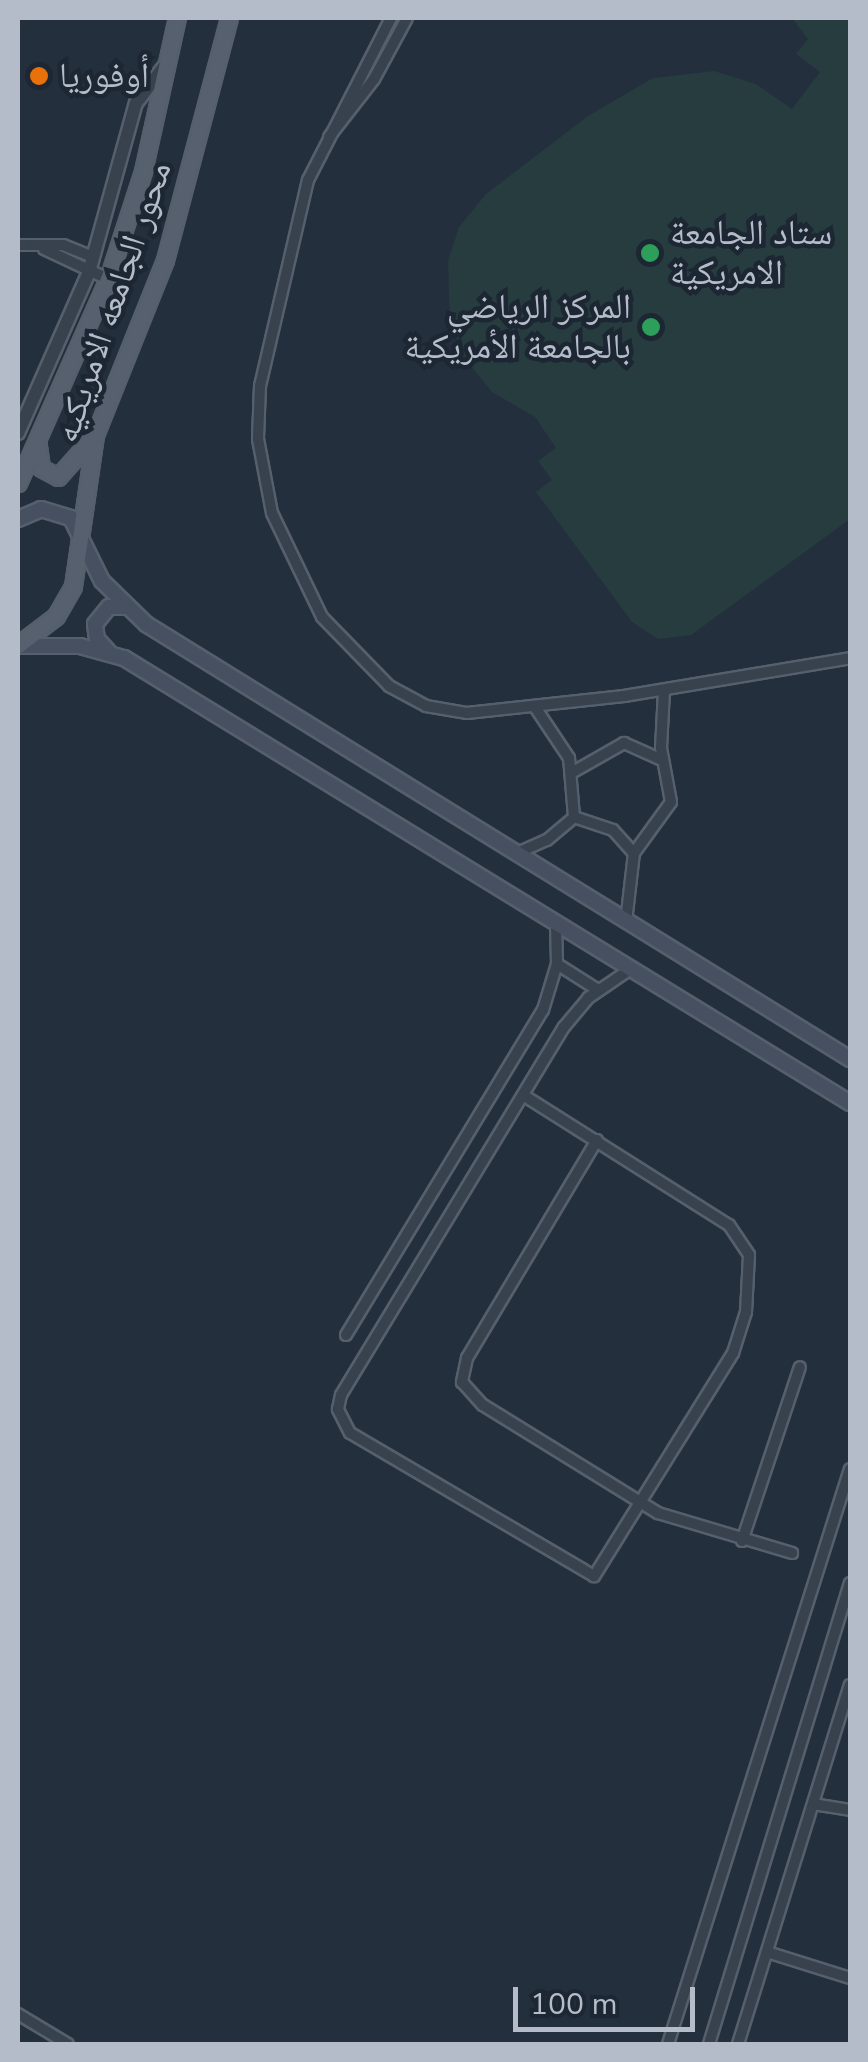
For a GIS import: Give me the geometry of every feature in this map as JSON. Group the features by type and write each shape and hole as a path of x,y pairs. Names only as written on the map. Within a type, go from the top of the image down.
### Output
{"main road":[{"name":"محور الجامعه الامريكيه","path":"18,483 108,279 169,61 177,18"},
{"name":"محور الجامعه الامريكيه","path":"18,646 66,602 82,535 94,435 165,260 229,18"},
{"path":"38,442 40,468 58,477 94,435"},
{"path":"18,520 52,509 71,518 94,566 124,606 515,854 850,1059"},
{"path":"124,606 109,608 95,624 96,639 108,651 850,1103"},
{"path":"18,646 108,651"}],"street":[{"path":"391,18 322,145 297,216 260,386 261,465 279,535 322,617 389,686 446,711 534,707 664,690 850,658"},
{"path":"322,145 362,97 408,18"},
{"path":"18,433 89,272 136,103 169,61"},
{"path":"44,249 63,244 93,256"},
{"path":"18,246 44,249 108,279"},
{"path":"626,922 634,853 671,802 662,760 664,690"},
{"path":"534,707 564,745 573,772 574,817"},
{"path":"573,772 624,743 662,760"},
{"path":"515,854 547,840 574,817"},
{"path":"574,817 613,830 634,853"},
{"path":"346,1335 543,1010 557,964 556,924"},
{"path":"557,964 598,990"},
{"path":"523,1095 729,1225 743,1241 751,1272 733,1353 594,1576 350,1433 338,1416 341,1395 407,1284 571,1016 598,990 629,970"},
{"path":"468,1134 491,1147"},
{"path":"597,1140 461,1375 483,1405 640,1502 742,1541 792,1553"},
{"path":"385,1272 407,1284"},
{"path":"373,1291 395,1304"},
{"path":"742,1541 800,1366"},
{"path":"668,2044 850,1469"},
{"path":"710,2044 850,1583"},
{"path":"738,2044 850,1685"},
{"path":"813,1804 850,1810"},
{"path":"767,1952 850,1978"},
{"path":"18,2014 68,2044"}],"green space":[{"name":"المركز الرياضي بالجامعة الأمريكية","path":"792,18 850,18 850,519 691,635 658,639 632,622 536,492 552,480 538,461 556,448 535,417 492,392 466,360 450,320 448,261 459,227 486,194 588,116 653,78 714,71 756,84 792,109 820,72 796,54 808,39"}],"place":[{"name":"أوفوريا","path":"39,76"},
{"name":"ستاد الجامعة الامريكية","path":"650,253"},
{"name":"المركز الرياضي بالجامعة الأمريكية","path":"651,327"}]}
